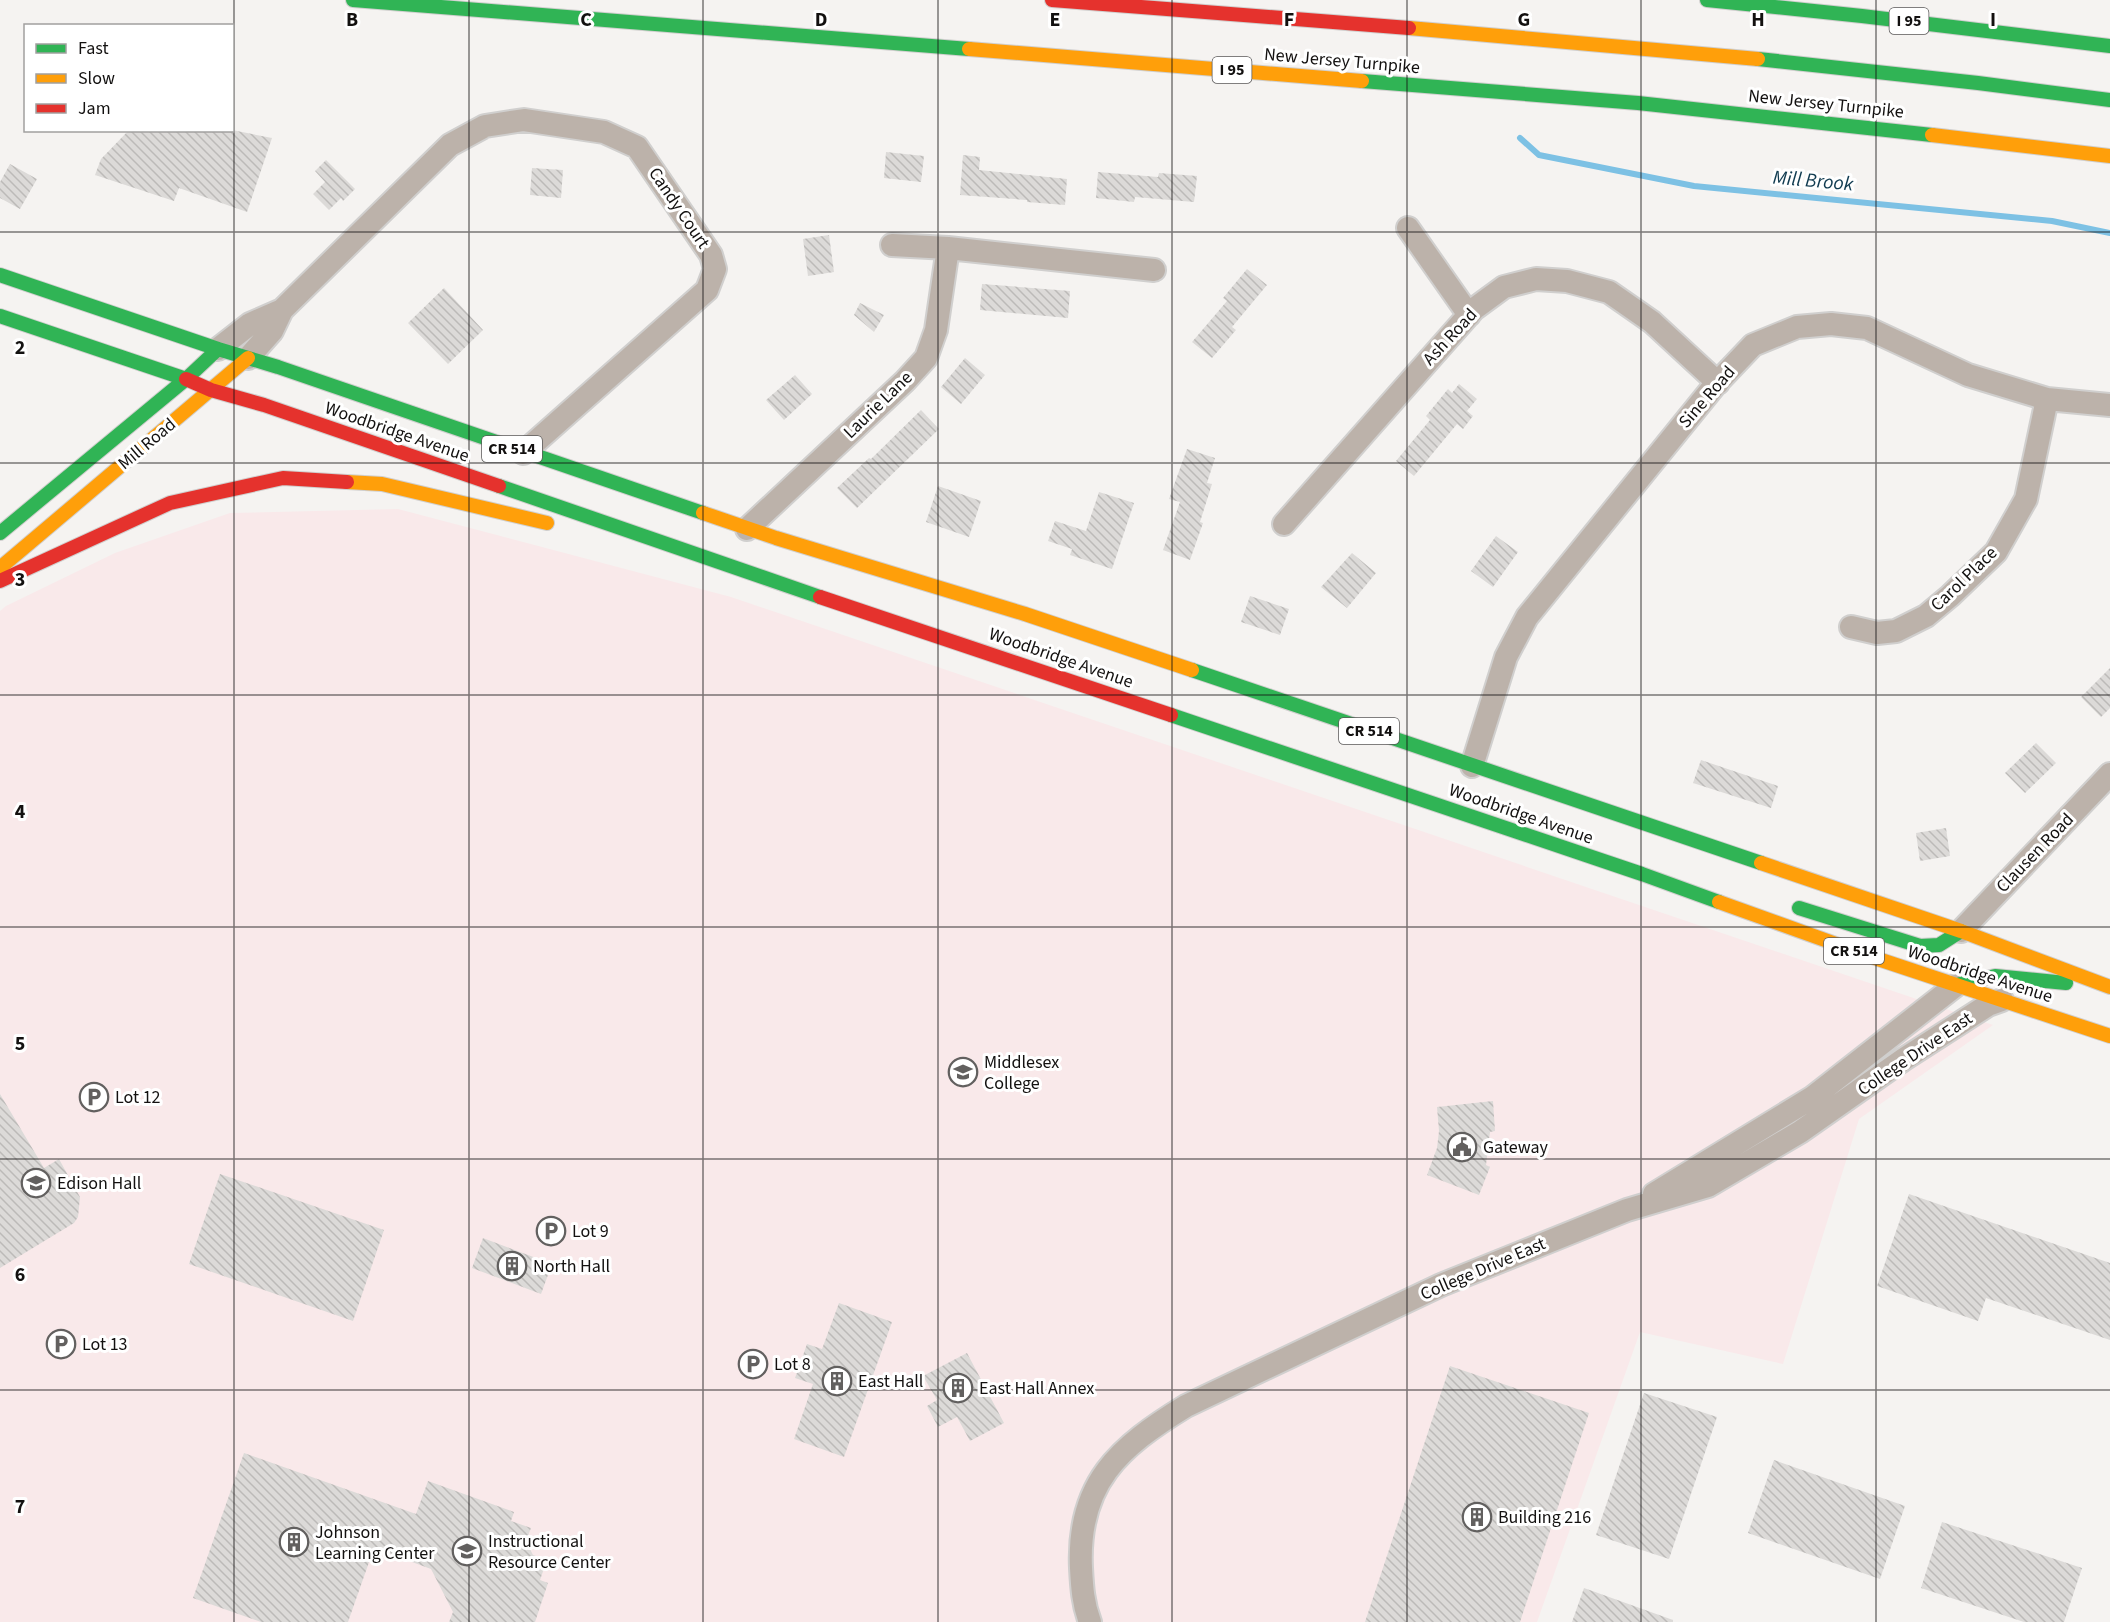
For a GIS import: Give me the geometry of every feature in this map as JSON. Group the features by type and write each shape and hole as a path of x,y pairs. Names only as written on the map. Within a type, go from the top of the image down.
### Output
{"main road":[{"name":"New Jersey Turnpike","path":"353,0 1638,103 1845,124 2110,156"},
{"name":"New Jersey Turnpike","path":"1052,0 1642,48 1876,72 2110,100"},
{"name":"I 95","path":"1707,0 2110,46"},
{"name":"Woodbridge Avenue","path":"0,275 747,529 1025,614 1961,931 2110,988"},
{"name":"Woodbridge Avenue","path":"0,316 720,563 1642,874 1753,916 1955,986 2110,1036"},
{"name":"Mill Road","path":"0,533 186,379 218,349"},
{"name":"Mill Road","path":"0,568 248,358"},
{"path":"0,581 170,503 283,478 382,484 557,525"},
{"path":"592,533 720,563"},
{"path":"1642,874 1716,887"},
{"path":"1791,906 1920,946 1940,945 1961,931"},
{"path":"1955,986 1995,976 2110,988"}],"street":[{"name":"Candy Court","path":"485,126 524,120 604,132 637,147 711,255 715,269 708,290 523,453"},
{"name":"Mill Road","path":"248,358 272,331 282,310 450,145 485,126"},
{"path":"1408,228 1469,315"},
{"path":"892,245 948,248 1154,270"},
{"name":"Laurie Lane","path":"747,529 905,381 926,358 936,330 948,248"},
{"name":"Ash Road","path":"1284,524 1469,315 1504,287 1536,279 1567,281 1608,292 1652,322 1718,382"},
{"name":"Mill Road","path":"218,349 250,324 282,310"},
{"name":"Sine Road","path":"1472,766 1506,657 1527,617 1718,382 1753,345 1797,327 1832,324 1867,328 1968,375 2047,399 2110,405"},
{"name":"Carol Place","path":"1851,627 1877,633 1896,630 1926,616 1950,597 1996,552 2026,499 2047,399"},
{"name":"Clausen Road","path":"1961,931 2110,774"},
{"path":"1627,1210 1813,1097 1955,986"},
{"name":"College Drive East","path":"1090,1622 1083,1603 1080,1544 1092,1492 1118,1455 1150,1428 1186,1406 1441,1285 1627,1210 1708,1186 1800,1132 1904,1059 1988,1005 2002,1000"}],"shaded area":[{"name":"Middlesex College","path":"398,509 731,597 1993,1025 1859,1119 1783,1364 1640,1332 1537,1622 0,1622 0,611 115,553 230,513"}],"building":[{"path":"234,130 272,138 247,212 179,188 174,201 95,175 101,159 127,132"},
{"path":"886,152 924,156 921,182 884,178"},
{"path":"963,155 980,157 979,170 1067,179 1065,205 960,195"},
{"path":"326,160 355,189 329,210 313,194 325,182 315,171"},
{"path":"10,164 37,179 20,209 0,198 0,182"},
{"path":"532,168 563,170 561,198 530,195"},
{"path":"1098,172 1158,177 1159,173 1197,176 1194,202 1135,197 1134,202 1096,198"},
{"path":"829,235 834,272 808,276 803,239"},
{"path":"1247,269 1267,285 1232,327 1236,330 1212,358 1192,342 1227,301 1223,298"},
{"path":"982,284 1070,291 1068,318 980,310"},
{"path":"444,288 483,330 448,364 408,323"},
{"path":"860,303 884,315 874,332 854,315"},
{"path":"965,358 985,375 961,404 941,387"},
{"path":"795,375 812,394 784,420 766,400"},
{"path":"1459,384 1477,399 1467,411 1473,416 1463,429 1457,424 1414,476 1396,461 1430,420 1426,416 1448,389 1452,393"},
{"path":"921,410 939,429 857,508 837,488 869,458 871,459"},
{"path":"1187,449 1215,458 1207,483 1212,484 1200,522 1203,523 1190,560 1163,550 1180,502 1169,499"},
{"path":"938,486 981,501 969,537 926,522"},
{"path":"1099,492 1134,503 1112,569 1070,555 1072,549 1048,541 1055,521 1086,531"},
{"path":"1496,536 1518,552 1493,587 1471,571"},
{"path":"1352,553 1376,573 1347,608 1321,587"},
{"path":"1250,596 1289,609 1280,635 1241,622"},
{"path":"2110,668 2110,708 2101,717 2081,697"},
{"path":"2036,743 2056,763 2025,793 2005,773"},
{"path":"1701,760 1778,786 1771,808 1693,783"},
{"path":"1946,828 1950,856 1920,861 1916,833"},
{"name":"Edison Hall","path":"0,1094 44,1168 59,1159 80,1197 78,1217 74,1223 0,1268"},
{"name":"Gateway","path":"1493,1101 1495,1131 1490,1132 1486,1165 1490,1167 1479,1195 1427,1175 1437,1148 1439,1131 1437,1107"},
{"path":"220,1174 384,1230 353,1321 189,1264"},
{"path":"1909,1194 2110,1263 2110,1340 1986,1298 1978,1321 1877,1286"},
{"name":"North Hall","path":"483,1238 552,1264 541,1294 472,1268"},
{"name":"East Hall","path":"839,1303 892,1322 844,1457 794,1439 813,1384 795,1378 807,1344 822,1349"},
{"name":"East Hall Annex","path":"967,1353 1004,1423 970,1441 957,1417 938,1427 927,1406 937,1400 923,1376"},
{"name":"Building 216","path":"1450,1366 1589,1413 1520,1622 1365,1622"},
{"path":"1644,1393 1717,1417 1669,1559 1596,1535"},
{"name":"Johnson Learning Center","path":"244,1453 416,1514 428,1481 514,1512 511,1521 531,1528 526,1541 533,1555 547,1560 540,1580 548,1583 535,1622 449,1622 453,1612 431,1569 374,1548 348,1622 261,1622 193,1598"},
{"path":"1774,1460 1905,1506 1880,1579 1748,1533"},
{"path":"1942,1522 2082,1568 2064,1622 2024,1622 1921,1588"},
{"path":"1584,1588 1673,1620 1673,1622 1572,1622"}],"waterway":[{"name":"Mill Brook","path":"1520,138 1539,155 1694,186 2052,221 2110,233"}],"traffic: fast":[{"path":"353,0 969,49"},
{"path":"1707,0 2110,46"},
{"path":"1758,59 2110,100"},
{"path":"1362,81 1638,103 1932,135"},
{"path":"0,275 218,349 186,379 0,533"},
{"path":"0,316 186,379"},
{"path":"218,349 278,367 703,513"},
{"path":"499,486 820,597"},
{"path":"1192,670 1761,863"},
{"path":"1171,715 1719,902"},
{"path":"1799,908 1920,946 1939,945 1961,931"},
{"path":"1960,984 1995,976 2066,983"}],"traffic: slow":[{"path":"1409,28 1758,59"},
{"path":"969,49 1362,81"},
{"path":"1932,135 2110,156"},
{"path":"0,568 248,358"},
{"path":"347,482 382,484 547,523"},
{"path":"703,513 776,538 1025,614 1192,670"},
{"path":"1761,863 1961,931 2110,987"},
{"path":"1719,902 1875,958 2110,1036"}],"traffic: jam":[{"path":"1052,0 1409,28"},
{"path":"186,379 211,390 264,405 499,486"},
{"path":"0,581 170,503 283,478 347,482"},
{"path":"820,597 1171,715"}],"place":[{"name":"Middlesex College","path":"963,1072"},
{"name":"Lot 12","path":"94,1097"},
{"name":"Gateway","path":"1462,1147"},
{"name":"Edison Hall","path":"36,1183"},
{"name":"Lot 9","path":"551,1231"},
{"name":"North Hall","path":"512,1266"},
{"name":"Lot 13","path":"61,1344"},
{"name":"Lot 8","path":"753,1364"},
{"name":"East Hall","path":"837,1381"},
{"name":"East Hall Annex","path":"958,1388"},
{"name":"Building 216","path":"1477,1517"},
{"name":"Johnson Learning Center","path":"294,1542"},
{"name":"Instructional Resource Center","path":"467,1551"}]}
